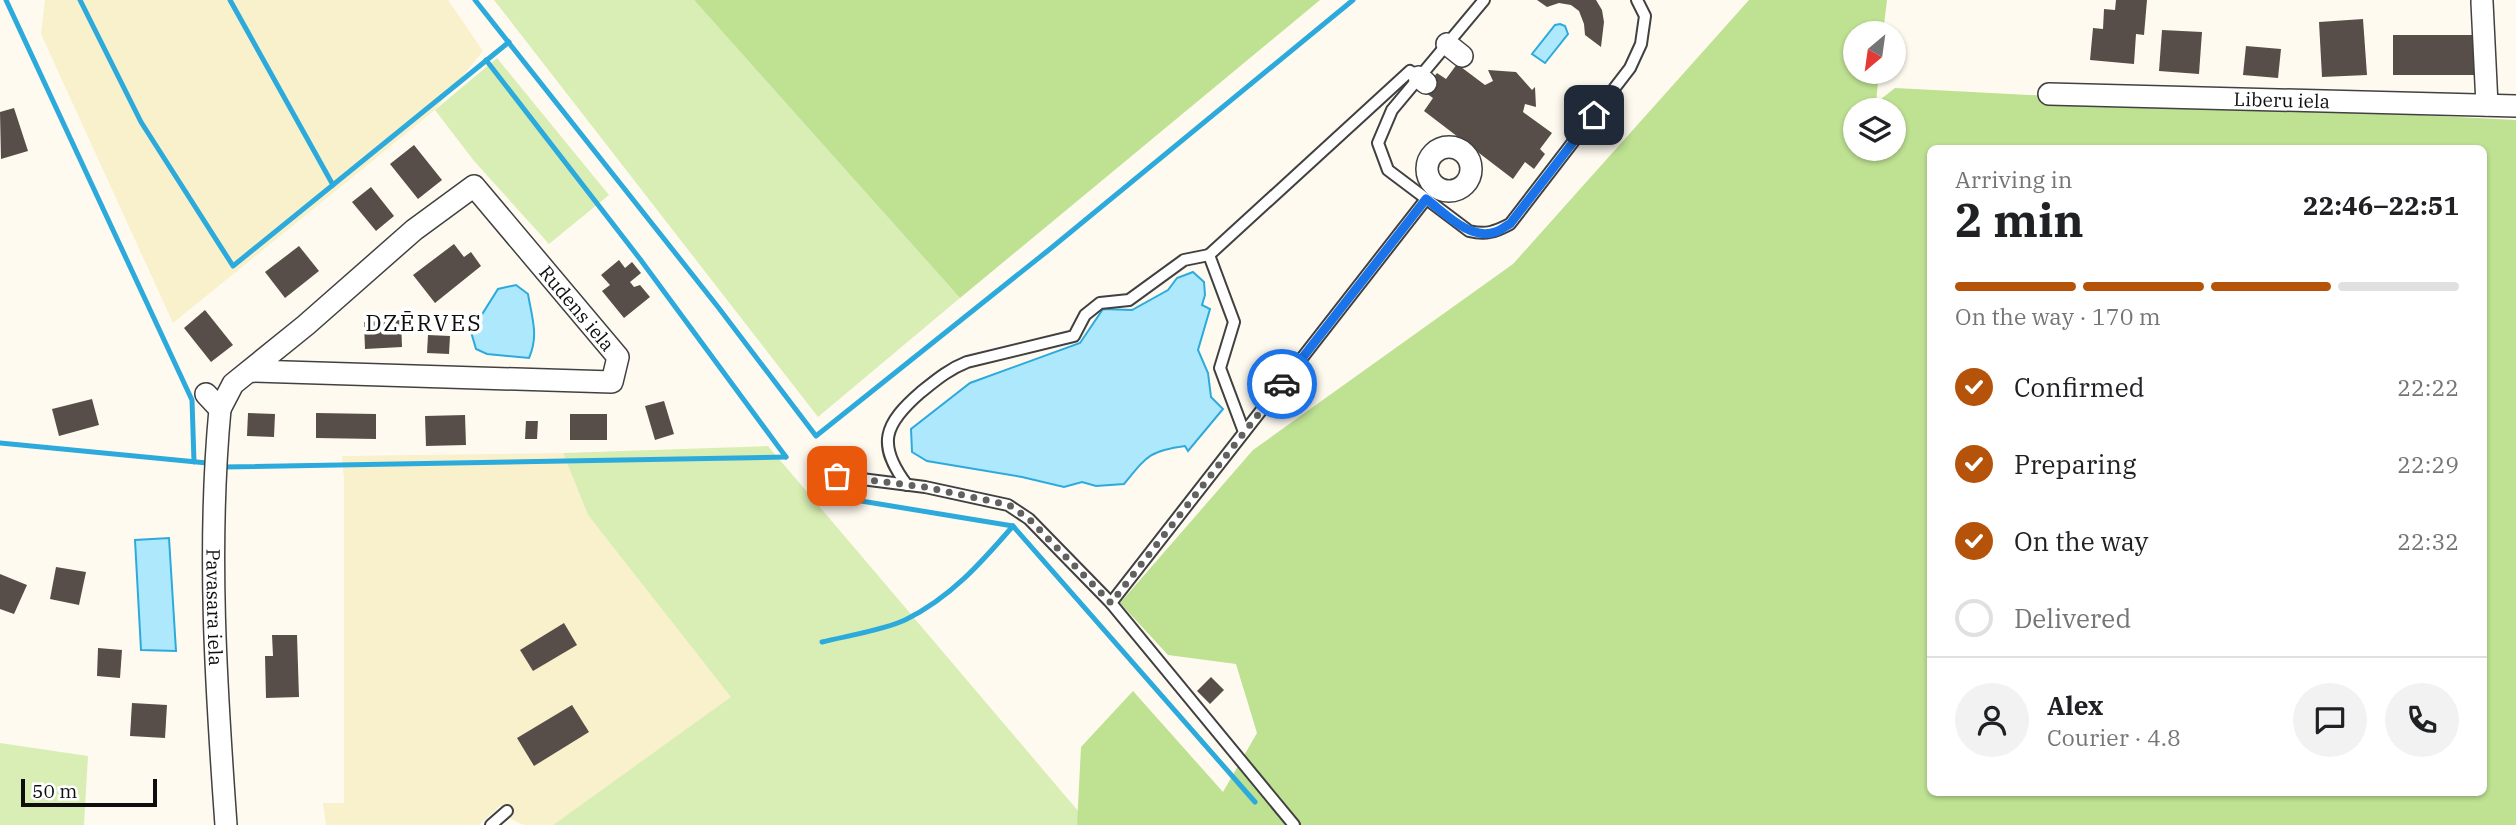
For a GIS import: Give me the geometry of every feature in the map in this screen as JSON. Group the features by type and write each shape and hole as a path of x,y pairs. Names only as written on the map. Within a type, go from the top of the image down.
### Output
{"street":[{"path":"2482,2 2487,105"},
{"name":"Liberu iela","path":"2049,94 2516,106"},
{"name":"Rudens iela","path":"213,402 414,230 474,186 618,357 612,382 251,371"},
{"name":"Pavasara iela","path":"213,402 214,660 226,825"}],"lane":[{"path":"1484,0 1455,50 1392,110 1378,143 1388,170 1430,193 1469,231 1481,234 1494,233 1510,224 1630,68 1641,44 1645,16 1637,0"},
{"path":"907,485 892,465 888,444 891,427 898,412 950,368 1074,336 1085,315 1100,303 1129,300 1184,260 1209,255 1410,71 1422,80"},
{"path":"1111,603 1430,193"},
{"path":"1209,255 1234,321 1220,368 1244,432"},
{"path":"814,473 907,485 1009,505 1029,519 1111,603 1294,825"},
{"path":"491,825 507,811"}],"shaded area":[{"path":"45,0 448,0 483,51 435,110 173,323 41,34"},
{"path":"563,453 588,515 732,697 553,825 524,825 511,819 501,805 479,825 326,825 323,803 344,803 342,456"}],"green space":[{"path":"494,0 694,0 960,298 818,417"},
{"path":"694,0 1320,0 960,298"},
{"path":"1749,0 1887,0 1884,21 1843,21 1843,84 1878,84 1876,98 1843,98 1843,161 1906,161 1906,98 1882,98 1895,88 2516,120 2516,825 1077,825 1081,747 1133,691 1223,792 1257,733 1236,664 1168,655 1120,603 1253,450 1513,264"},
{"path":"497,58 609,195 549,244 474,161 435,110"},
{"path":"768,446 1079,812 1077,825 553,825 731,697 588,515 563,453"},
{"path":"0,743 88,756 84,825 0,825"}],"water":[{"path":"1555,25 1565,26 1568,34 1545,63 1532,54"},
{"path":"1193,272 1204,282 1205,295 1202,305 1210,309 1198,350 1208,373 1211,397 1223,409 1188,451 1185,446 1150,456 1124,484 1096,486 1082,482 1064,487 927,461 912,452 911,429 970,383 1080,343 1103,309 1132,310 1168,290 1177,278"},
{"path":"516,285 528,294 533,319 534,342 529,358 487,354 476,349 471,332 498,289"},
{"path":"169,538 176,651 141,650 135,540"}],"building":[{"path":"1537,0 1596,0 1602,10 1604,22 1601,47 1585,35 1579,11 1571,5 1559,3 1547,7"},
{"path":"2116,0 2147,0 2144,35 2136,34 2134,64 2090,60 2093,28 2103,29 2104,9 2115,10"},
{"path":"2363,19 2367,75 2322,77 2319,22"},
{"path":"2162,30 2202,32 2199,74 2159,71"},
{"path":"2393,35 2475,35 2475,75 2393,75"},
{"path":"2246,46 2281,49 2278,78 2243,75"},
{"path":"1457,64 1485,85 1493,81 1488,70 1516,72 1532,90 1535,87 1536,107 1525,104 1523,112 1552,133 1540,149 1545,154 1534,169 1525,162 1513,179 1424,111 1433,98 1423,91 1437,73 1446,79"},
{"path":"14,108 28,151 1,159 0,112"},
{"path":"414,145 442,180 418,199 390,164"},
{"path":"371,187 394,216 376,231 352,202"},
{"path":"454,244 464,257 471,252 481,266 435,303 413,275"},
{"path":"299,246 319,271 285,298 265,272"},
{"path":"619,260 625,268 632,262 641,273 630,282 634,287 640,285 650,297 624,318 602,291 610,285 601,275"},
{"path":"205,310 233,345 211,362 184,328"},
{"path":"401,320 402,347 365,349 364,322"},
{"path":"428,335 450,336 449,354 427,353"},
{"path":"92,399 99,425 59,436 52,409"},
{"path":"664,401 674,434 655,440 645,406"},
{"path":"248,413 275,414 274,437 247,436"},
{"path":"316,413 376,414 376,439 316,438"},
{"path":"570,414 607,414 607,440 570,440"},
{"path":"465,415 466,445 426,446 425,416"},
{"path":"526,421 538,421 537,439 525,439"},
{"path":"56,567 86,572 79,605 50,599"},
{"path":"0,574 27,585 14,614 0,609"},
{"path":"564,623 577,645 533,671 520,650"},
{"path":"272,635 297,635 299,697 266,698 265,656 273,656"},
{"path":"98,648 122,650 120,678 97,676"},
{"path":"1211,677 1224,690 1210,704 1197,691"},
{"path":"132,703 167,705 165,738 130,736"},
{"path":"572,705 589,732 534,766 517,738"}],"waterway":[{"path":"6,0 192,400 194,462"},
{"path":"80,0 141,122 233,266 509,42"},
{"path":"230,0 333,185"},
{"path":"475,0 718,307 816,436 1050,249 1353,0"},
{"path":"486,60 640,259 786,457"},
{"path":"0,443 207,463"},
{"path":"223,467 786,457"},
{"path":"843,498 1013,526 1255,802"},
{"path":"822,642 887,627 921,611 964,579 1013,526"}],"way so far":[{"path":"837,476 925,487 1009,505 1029,519 1111,603 1282,384"}],"district":[{"name":"DZĒRVES","path":"424,322"}],"route":[{"path":"1282,384 1426,199 1469,231 1494,233 1510,224 1594,115"}]}
